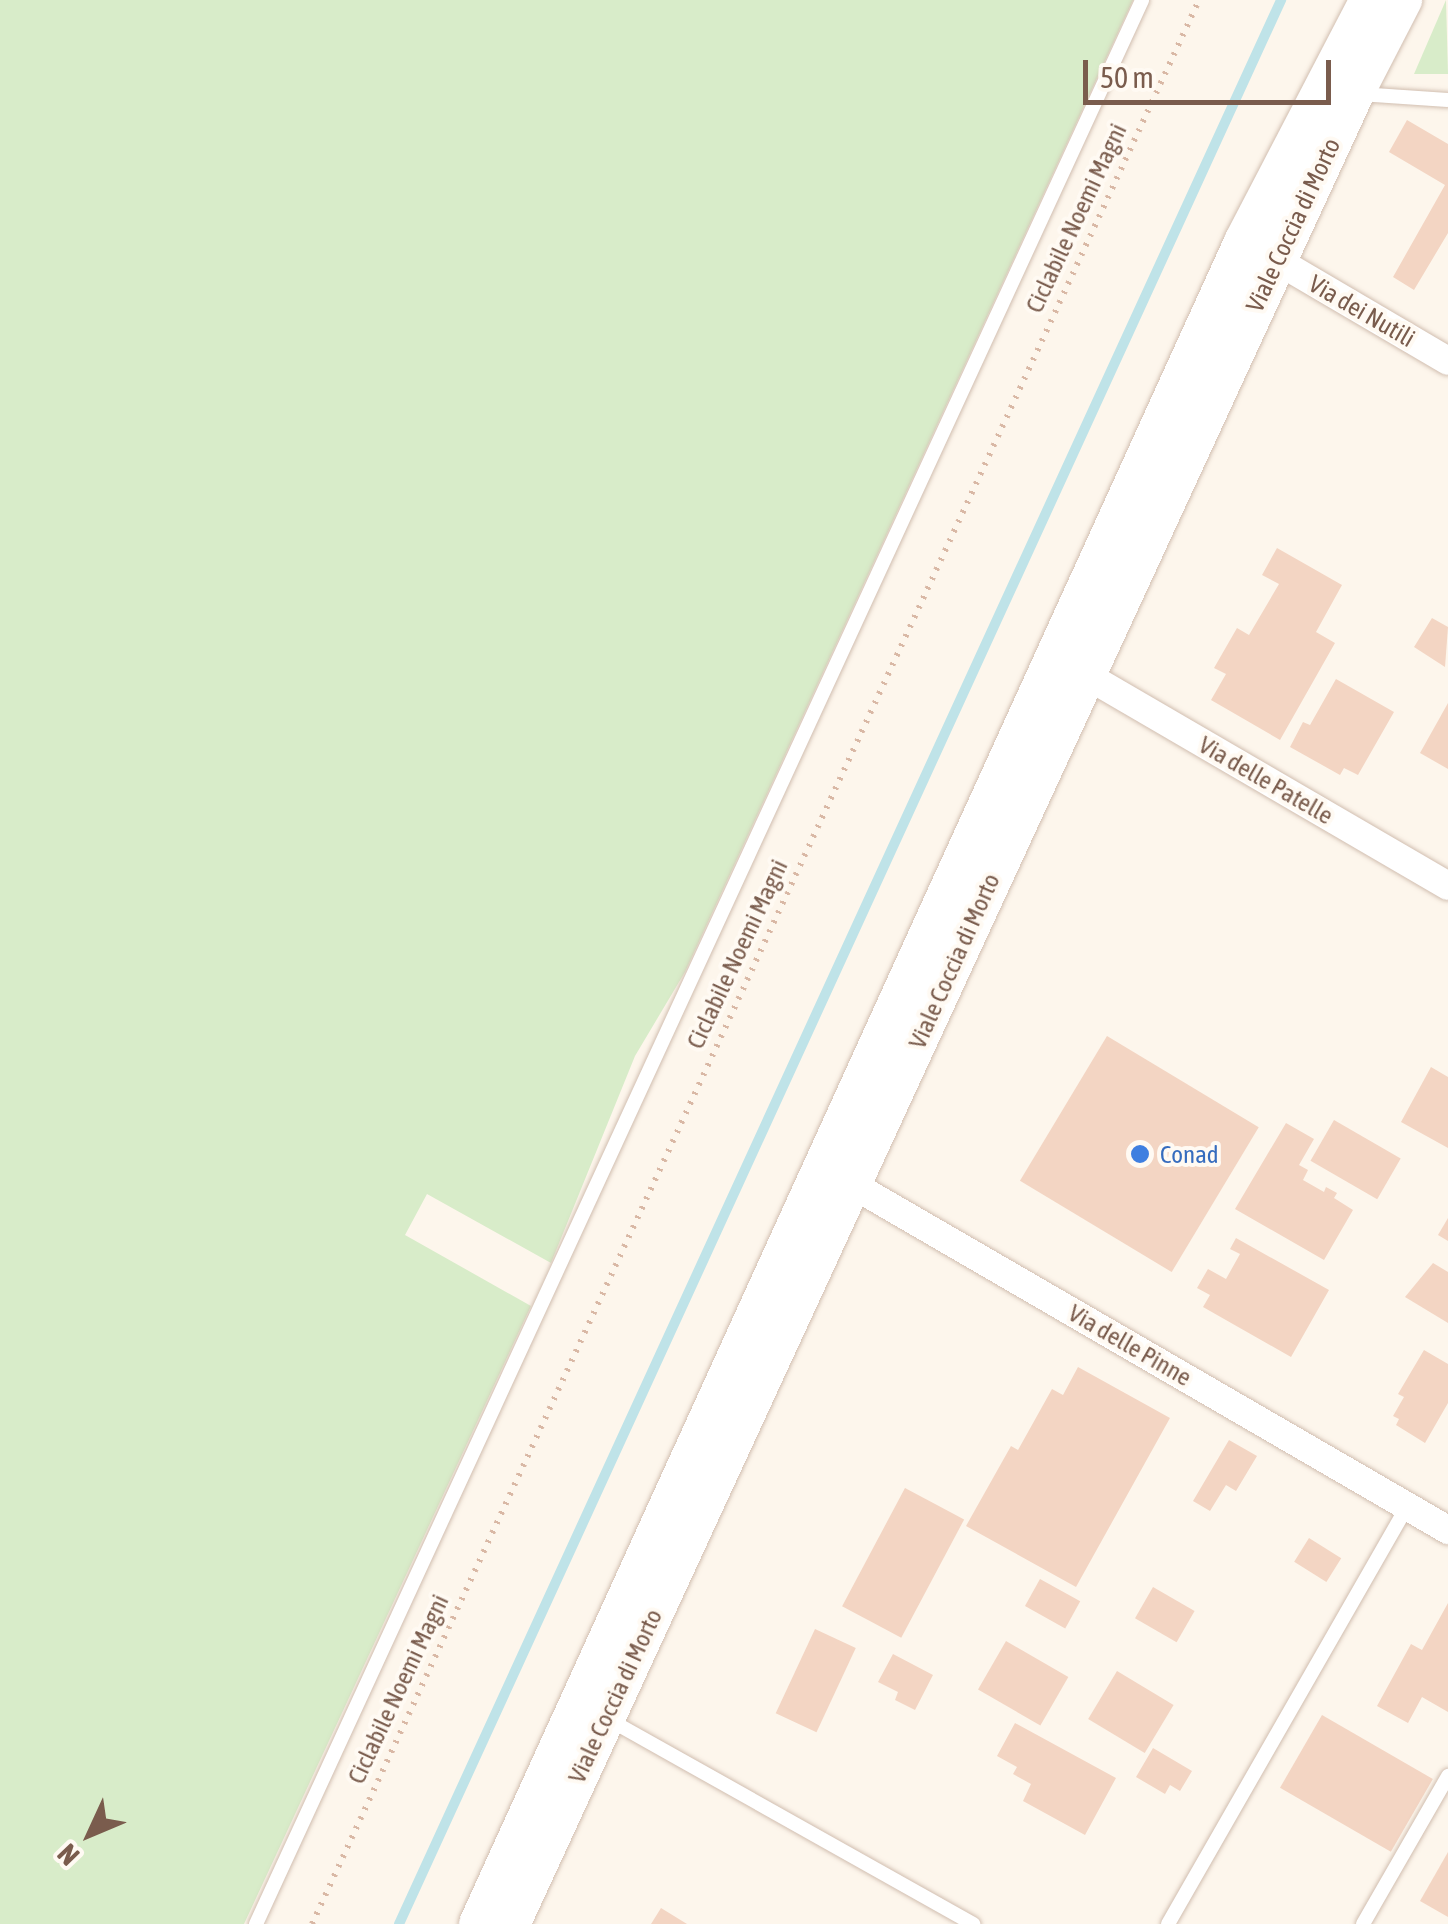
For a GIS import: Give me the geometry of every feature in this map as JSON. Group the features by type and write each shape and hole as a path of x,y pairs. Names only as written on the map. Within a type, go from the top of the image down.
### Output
{"street":[{"name":"Viale Coccia di Morto","path":"480,1924 1244,242 1370,0"},
{"name":"Viale Coccia di Morto","path":"510,1924 853,1185 1084,674 1354,93 1402,0"},
{"name":"Via dei Nutili","path":"1276,260 1448,361"},
{"name":"Via delle Patelle","path":"1084,674 1448,886"},
{"name":"Via delle Pinne","path":"853,1185 1448,1530"}],"lane":[{"path":"256,1924 1142,0"},
{"path":"1354,93 1448,100"},
{"path":"1168,1924 1407,1506"},
{"path":"605,1718 974,1924"},
{"path":"1363,1924 1448,1776"}],"path":[{"name":"Ciclabile Noemi Magni","path":"312,1924 1199,0"}],"green space":[{"path":"0,0 1133,0 685,972 635,1056 551,1263 427,1194 405,1235 531,1306 244,1924 0,1924"},
{"path":"1446,0 1448,74 1414,74"}],"building":[{"path":"1407,120 1448,144 1448,233 1414,290 1393,277 1445,185 1389,152"},
{"path":"1277,548 1342,585 1316,632 1335,643 1280,740 1211,700 1226,674 1214,668 1237,628 1249,635 1279,584 1262,575"},
{"path":"1432,618 1448,627 1445,667 1414,647"},
{"path":"1336,679 1394,712 1358,775 1344,768 1340,775 1290,747 1303,722 1310,725"},
{"path":"1448,703 1448,769 1420,753"},
{"name":"Conad","path":"1107,1036 1259,1127 1172,1272 1020,1181"},
{"path":"1431,1067 1448,1077 1448,1148 1401,1122"},
{"path":"1334,1120 1401,1158 1377,1199 1310,1161"},
{"path":"1286,1123 1314,1139 1299,1165 1308,1170 1303,1180 1324,1192 1326,1187 1337,1193 1334,1198 1353,1210 1324,1260 1235,1209"},
{"path":"1448,1218 1448,1241 1438,1235"},
{"path":"1236,1238 1329,1290 1291,1357 1203,1307 1210,1295 1197,1288 1208,1269 1226,1279 1240,1254 1230,1249"},
{"path":"1433,1263 1448,1272 1448,1323 1405,1297"},
{"path":"1424,1350 1448,1364 1448,1403 1425,1443 1396,1425 1399,1419 1393,1416 1404,1397 1398,1394"},
{"path":"1078,1367 1170,1418 1076,1587 966,1526 1011,1446 1018,1450 1052,1389 1063,1395"},
{"path":"1229,1440 1257,1456 1236,1491 1226,1485 1210,1511 1193,1501"},
{"path":"905,1488 964,1519 901,1638 842,1606"},
{"path":"1309,1538 1341,1558 1326,1582 1294,1562"},
{"path":"1040,1579 1080,1601 1065,1628 1025,1606"},
{"path":"1153,1587 1195,1611 1177,1642 1135,1618"},
{"path":"1448,1603 1448,1712 1422,1697 1408,1723 1377,1706 1411,1644 1422,1650"},
{"path":"815,1629 856,1648 816,1732 776,1713"},
{"path":"1006,1641 1068,1677 1040,1725 978,1689"},
{"path":"893,1654 933,1675 915,1710 895,1700 898,1692 878,1682"},
{"path":"1117,1671 1174,1705 1145,1753 1088,1719"},
{"path":"1322,1715 1433,1779 1391,1852 1280,1788"},
{"path":"1015,1723 1116,1778 1085,1835 1023,1801 1031,1784 1013,1774 1017,1767 997,1756"},
{"path":"1153,1748 1192,1771 1180,1791 1170,1785 1165,1794 1136,1777"},
{"path":"1448,1852 1448,1917 1420,1901"},
{"path":"661,1908 687,1924 651,1924"}],"waterway":[{"path":"399,1924 1281,0"}],"place":[{"name":"Conad","path":"1140,1154"}]}
